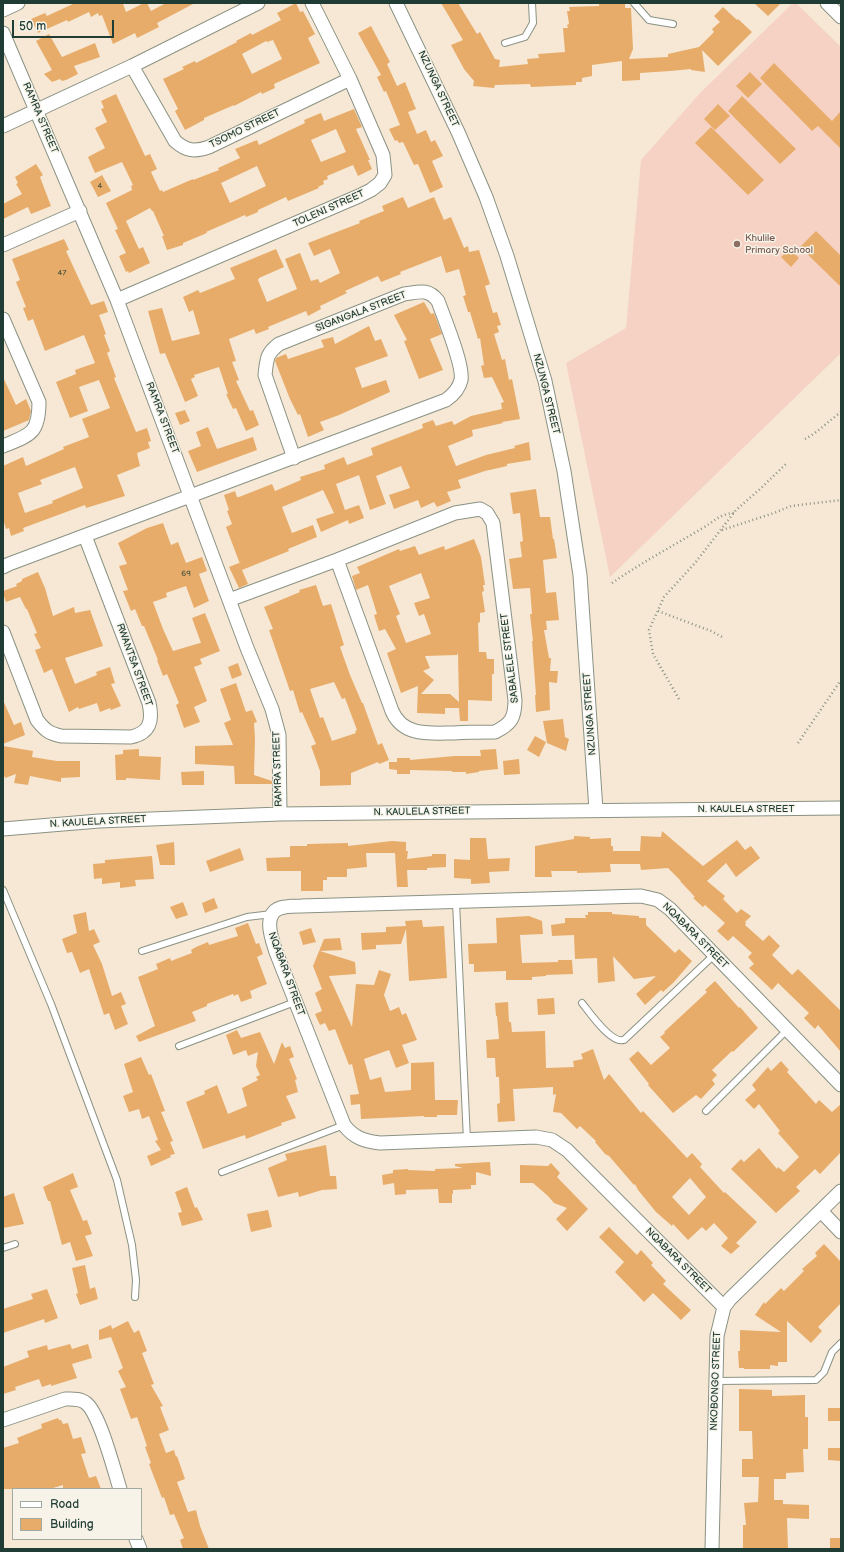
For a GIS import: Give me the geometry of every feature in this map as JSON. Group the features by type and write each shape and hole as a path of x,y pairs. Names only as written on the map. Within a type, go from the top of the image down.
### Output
{"street":[{"path":"3,10 18,3"},
{"path":"3,126 132,66 258,3"},
{"name":"TOLENI STREET","path":"117,300 359,196 371,190 380,183 385,175 384,155 350,79 312,3"},
{"name":"NZUNGA STREET","path":"396,3 458,132 486,197 507,256 545,381 564,471 580,575 596,810"},
{"path":"831,4 841,17"},
{"name":"RAMRA STREET","path":"3,33 117,300 229,600 272,709 279,735 280,814"},
{"name":"TSOMO STREET","path":"132,66 174,141 180,147 191,151 209,147 350,79"},
{"path":"3,245 80,211"},
{"name":"SIGANGALA STREET","path":"191,496 294,458 446,400 455,392 461,380 461,368 438,301 434,295 426,292 404,294 285,342 270,351 266,364 266,375 294,458"},
{"path":"3,319 38,402 39,417 36,426 29,434 3,446"},
{"path":"3,567 191,496"},
{"name":"SABALELE STREET","path":"229,600 337,560 455,513 480,509 487,513 493,523 515,700 515,711 511,722 495,732 425,734 401,725 395,719 337,560"},
{"name":"RWANTSA STREET","path":"3,632 37,720 44,729 51,734 62,736 131,737 139,736 145,732 151,719 149,703 85,536"},
{"name":"N. KAULELA STREET","path":"3,829 99,821 280,814 841,808"},
{"name":"NQABARA STREET","path":"724,1307 568,1150 552,1140 536,1137 380,1143 366,1142 355,1137 344,1125 270,936 268,924 272,914 284,907 641,896 658,900 670,909 841,1085"},
{"name":"NKOBONGO STREET","path":"712,1549 717,1336 724,1307 740,1288 841,1191"},
{"path":"821,1211 841,1232"},
{"path":"3,1420 65,1399 75,1398 86,1402 96,1417 120,1488"}],"lane":[{"path":"505,43 525,37 533,23 532,3"},
{"path":"634,3 649,20 673,24"},
{"path":"3,890 51,1004 117,1180 132,1245 136,1280 136,1297"},
{"path":"456,902 467,1140"},
{"path":"142,952 247,918 272,914"},
{"path":"582,1003 611,1036 619,1041 624,1040 714,955"},
{"path":"179,1046 296,1002"},
{"path":"706,1111 787,1030"},
{"path":"222,1172 344,1125"},
{"path":"3,1248 15,1244"},
{"path":"716,1381 816,1380 824,1372 832,1352 841,1343"}],"path":[{"path":"805,439 813,435 822,426 841,412"},
{"path":"679,699 653,654 649,630 664,597 695,563 734,513 786,464"},
{"path":"721,530 791,506 841,500"},
{"path":"612,582 724,514 734,513"},
{"path":"658,611 711,631 724,638"},
{"path":"798,743 841,680"}],"shaded area":[{"name":"Khulile Primary School","path":"793,3 796,3 841,47 841,353 610,577 566,363 626,328 641,160 700,93"}],"building":[{"path":"75,3 126,3 123,4 126,12 144,3 147,3 151,11 166,3 195,3 157,23 159,27 137,38 135,33 113,44 102,15 99,16 98,13 91,17 89,12 68,22 67,20 38,33 31,19 45,13 47,16"},
{"path":"296,3 300,12 303,11 315,34 308,38 320,63 274,84 275,88 262,94 261,92 234,106 204,118 204,120 185,130 175,111 178,109 163,79 184,69 182,67 195,61 196,63 251,33 252,35 281,20 277,13","holes":["273,40 282,59 252,74 242,54 266,41"]},
{"path":"441,3 458,3 477,34 480,32 495,59 500,60 499,67 528,64 527,59 539,58 538,54 565,52 563,28 568,28 567,25 569,24 567,11 570,11 569,7 599,6 599,3 621,3 625,4 625,8 631,8 633,49 629,59 668,57 668,54 699,47 714,32 712,29 720,22 714,16 723,7 752,32 718,66 702,50 705,72 691,69 640,73 640,80 622,81 622,61 592,65 592,76 582,78 582,82 576,82 576,85 531,87 530,84 495,85 494,88 473,86 474,81 464,69 451,45 463,40"},
{"path":"754,3 781,3 768,16"},
{"path":"371,26 390,62 387,64 397,86 405,82 416,109 408,112 417,134 426,130 431,142 435,140 443,156 432,161 443,187 430,193 418,164 414,165 403,142 399,143 397,140 395,141 389,129 400,125 386,91 384,92 377,77 381,75 358,33"},
{"path":"49,34 62,57 95,43 100,57 74,66 78,74 66,80 62,81 60,79 52,82 44,74 52,70 36,41"},
{"path":"774,63 832,121 841,111 841,149 818,126 812,131 760,78"},
{"path":"750,72 762,84 748,98 736,86"},
{"path":"116,94 145,156 150,154 157,169 151,172 160,191 162,190 163,192 219,170 218,168 240,158 235,149 257,140 259,145 305,123 304,120 321,113 324,121 354,109 362,127 356,129 370,160 368,160 372,169 358,176 353,165 327,176 328,179 323,181 324,184 318,187 319,188 288,201 286,197 258,210 258,212 246,217 245,215 183,243 183,245 167,250 162,236 164,236 153,211 150,208 126,221 139,249 143,247 150,263 129,273 128,271 126,272 119,256 126,253 115,230 118,229 106,203 132,190 131,186 133,185 122,162 95,173 88,157 105,148 95,128 107,122 101,109 104,108 101,101","holes":["336,129 346,152 321,162 311,140","257,166 266,186 230,203 221,183"]},
{"path":"742,96 796,149 780,164 728,111"},
{"path":"718,104 730,116 715,130 704,119"},
{"path":"711,127 764,180 748,195 695,143"},
{"path":"36,164 43,175 40,177 51,206 31,214 28,207 3,219 3,204 22,194 16,184 18,183 15,177"},
{"path":"102,175 111,191 98,197 90,182"},
{"path":"403,197 408,208 434,197 444,220 451,217 464,248 468,246 469,252 479,250 490,284 485,286 493,313 497,312 501,325 497,326 499,332 494,334 502,360 505,359 509,380 512,379 520,419 472,430 473,436 448,446 456,466 486,455 515,448 514,446 529,442 531,460 507,464 507,466 485,471 458,480 461,488 447,492 451,501 437,507 434,502 421,508 418,500 394,509 389,495 410,488 401,466 376,476 386,504 370,510 359,475 336,484 345,510 359,505 364,518 349,524 348,520 321,532 316,519 334,513 323,490 282,507 292,533 313,525 317,537 288,549 289,551 242,570 248,584 239,588 229,567 239,563 240,564 226,527 232,524 227,511 229,510 224,495 235,491 237,497 239,497 272,484 275,491 301,480 300,477 325,469 324,465 344,457 347,465 373,455 371,448 423,428 422,424 433,420 436,426 452,421 454,425 471,416 502,409 501,403 504,402 492,377 484,378 481,366 484,365 480,338 478,339 470,312 468,312 463,296 466,295 459,269 446,273 441,256 400,272 401,274 381,282 378,276 345,291 347,293 320,306 321,309 308,316 306,311 268,327 269,329 256,334 254,329 229,339 236,361 232,362 239,380 236,381 250,411 253,410 259,425 246,431 236,408 233,409 226,394 228,394 219,367 194,375 195,377 191,379 198,396 185,402 165,353 160,354 148,311 162,308 172,341 200,334 193,310 189,312 183,297 198,290 200,293 235,279 230,268 276,249 284,267 259,278 258,280 267,302 297,289 285,259 300,253 311,281 318,279 320,283 340,273 330,249 314,256 308,243 360,223 359,221 384,211 382,206"},
{"path":"816,231 841,256 841,287 800,247"},
{"path":"64,239 69,250 66,251 91,305 104,301 108,312 99,315 106,334 104,335 110,351 107,353 116,377 114,378 136,432 147,428 151,441 148,442 150,448 137,453 140,466 117,475 125,496 86,508 85,505 23,528 24,531 11,536 9,528 6,529 3,519 3,466 23,457 26,466 64,449 63,447 89,437 82,419 110,408 99,380 79,387 88,411 70,418 56,382 76,374 75,370 95,363 84,335 45,351 33,319 28,321 23,308 26,307 16,282 20,280 12,259","holes":["75,467 83,488 52,501 53,503 25,513 18,493 42,484 40,480"]},
{"path":"790,249 799,258 791,267 781,257"},
{"path":"424,302 431,314 434,313 442,334 430,339 443,370 419,379 404,341 407,340 394,315"},
{"path":"369,326 375,341 381,339 388,356 355,368 362,388 386,380 390,392 320,422 324,430 308,437 300,414 298,415 290,399 275,361 276,358 286,354 288,359 324,347 321,340 333,337 335,344"},
{"path":"3,377 16,405 26,399 31,411 29,420 3,431"},
{"path":"185,410 190,421 180,425 175,413"},
{"path":"208,427 217,449 253,437 257,450 197,472 188,451 201,446 196,432"},
{"path":"536,489 540,517 550,517 554,539 557,558 543,560 546,593 556,592 559,620 546,621 547,630 544,630 549,658 551,658 550,671 558,671 557,683 549,682 550,710 536,712 533,641 530,614 532,614 530,588 513,589 509,559 522,557 520,542 523,541 520,513 513,514 510,493"},
{"path":"163,523 171,545 178,542 186,563 202,557 207,571 199,574 209,601 194,608 186,586 166,593 167,597 153,602 163,629 173,651 201,643 192,618 205,613 220,651 200,659 202,664 194,667 207,701 194,707 200,722 184,728 176,705 179,703 167,674 163,676 144,626 142,626 135,609 131,611 123,591 128,590 119,566 127,564 118,543 147,528"},
{"path":"474,539 481,557 485,585 483,585 484,591 482,592 485,612 480,613 480,622 478,623 479,652 486,652 487,659 494,659 494,674 492,674 492,701 468,700 468,721 460,721 459,708 445,708 445,714 417,713 418,686 401,693 387,653 396,649 385,629 379,631 374,615 377,614 368,585 356,590 352,576 360,573 357,567 399,549 400,551 415,546 419,555 444,546 445,550","holes":["421,573 430,598 414,603 419,616 424,614 431,634 406,643 396,616 400,614 389,586","458,653 459,702 450,694 421,694 434,680 423,671 430,668 425,656 457,655"]},
{"path":"38,572 45,588 53,616 74,607 75,613 90,610 103,646 65,658 75,684 97,675 96,672 110,667 115,683 111,684 121,706 100,712 97,703 79,709 78,707 69,712 52,669 44,673 35,650 41,648 34,634 37,633 27,609 20,597 6,602 3,593 3,591 17,586 16,584 22,581 22,579"},
{"path":"316,585 323,606 331,604 344,645 340,647 350,675 363,703 378,745 382,743 389,760 379,764 378,762 351,773 351,785 320,786 320,771 311,746 316,744 302,712 300,713 293,690 290,691 269,630 273,629 264,607 300,592 299,590","holes":["334,682 342,699 345,698 357,730 355,731 356,733 332,741 323,717 320,718 310,689"]},
{"path":"238,663 242,675 232,679 228,667"},
{"path":"236,683 246,712 252,710 257,722 254,723 254,775 272,781 272,784 235,784 234,766 195,764 195,746 233,745 224,723 231,720 220,689"},
{"path":"3,700 14,725 21,722 25,735 3,744"},
{"path":"563,719 565,737 569,739 566,751 547,743 543,721"},
{"path":"535,736 546,742 539,757 527,750"},
{"path":"3,746 33,751 32,757 57,761 80,761 80,777 61,778 61,782 30,776 28,785 14,783 16,774 5,778 3,772"},
{"path":"139,749 139,756 161,757 160,780 126,778 126,780 116,780 115,755 123,754 123,750"},
{"path":"496,749 498,769 466,774 466,772 452,771 410,770 410,774 397,774 397,770 389,769 389,762 397,762 397,758 410,758 410,760 455,756 481,756 480,750"},
{"path":"519,759 520,774 504,775 503,761"},
{"path":"204,771 204,785 182,785 181,772"},
{"path":"662,831 703,866 737,840 745,850 751,846 760,858 736,877 726,863 707,881 725,896 723,899 737,913 741,909 751,916 745,922 745,925 763,941 769,935 780,946 772,955 792,975 798,969 841,1011 841,1052 818,1025 815,1029 804,1018 809,1013 778,983 772,990 749,968 754,964 748,957 752,953 733,936 728,941 717,931 725,923 705,905 703,907 693,898 695,897 668,868 641,870 640,864 610,864 611,872 577,873 577,871 551,871 552,877 535,877 535,846 574,839 574,836 590,837 590,839 611,838 611,846 613,846 613,851 640,851 641,836 661,837"},
{"path":"470,838 486,838 488,859 510,858 509,871 489,872 490,883 471,884 471,879 454,878 454,859 470,860"},
{"path":"392,841 406,842 406,851 408,851 407,859 432,856 432,854 446,854 446,867 427,868 427,870 407,870 408,887 397,887 395,853 366,853 367,867 347,869 347,877 327,877 327,880 323,880 323,891 301,891 301,871 267,871 266,858 290,857 290,846 348,843 348,846"},
{"path":"174,842 175,865 160,865 156,845"},
{"path":"240,848 244,860 210,872 206,861"},
{"path":"152,856 154,879 135,880 136,886 120,888 120,882 102,884 102,878 94,879 93,864 105,863 105,860"},
{"path":"214,898 218,908 205,913 202,903"},
{"path":"183,902 188,915 176,919 170,907"},
{"path":"86,912 89,931 94,929 100,942 93,945 102,964 112,996 121,992 126,1004 121,1006 128,1024 115,1030 109,1013 104,1015 89,969 80,973 72,952 67,953 62,939 77,933 73,915"},
{"path":"588,912 612,912 612,914 646,918 646,925 675,953 679,949 692,961 674,982 663,992 661,990 645,1005 636,994 656,976 634,979 613,956 615,981 598,983 597,958 575,959 574,935 552,936 551,925 565,923 565,918 586,918 585,915 588,915"},
{"path":"529,916 542,921 543,934 520,935 522,963 572,960 573,974 532,977 532,980 506,980 506,971 474,972 474,964 469,964 468,944 497,943 496,918"},
{"path":"422,920 423,927 444,926 447,978 409,981 406,929 401,944 376,945 376,949 362,950 361,933 386,932 386,927 406,926 405,921"},
{"path":"248,923 256,944 259,943 263,954 257,957 267,984 250,991 252,998 241,1002 238,994 234,996 233,994 207,1004 207,1006 192,1012 196,1021 139,1042 136,1036 155,1026 138,977 158,969 156,964 170,958 171,961 192,953 191,950 208,942 209,945 238,936 235,928"},
{"path":"311,928 316,942 303,945 299,932"},
{"path":"340,938 342,950 320,951 355,962 356,974 329,976 352,1027 356,984 374,985 379,970 391,974 384,995 390,1011 399,1007 402,1015 406,1013 417,1040 402,1045 409,1063 396,1068 389,1050 364,1059 370,1080 381,1077 385,1092 411,1090 411,1063 434,1062 435,1100 458,1100 457,1115 361,1119 360,1104 351,1105 350,1095 359,1094 352,1064 349,1065 335,1029 329,1031 325,1023 320,1025 315,1014 322,1011 315,993 322,989 313,966 324,939"},
{"path":"715,981 758,1028 712,1070 717,1075 712,1080 715,1084 701,1099 696,1095 673,1113 648,1085 649,1084 629,1059 638,1051 651,1065 670,1048 660,1037 707,992 705,990"},
{"path":"554,998 555,1014 538,1015 537,999"},
{"path":"508,1002 509,1022 511,1022 512,1032 545,1031 546,1068 574,1067 573,1061 583,1059 581,1054 593,1049 604,1080 609,1074 641,1113 643,1111 687,1158 692,1153 702,1164 700,1167 724,1193 725,1192 757,1222 736,1243 740,1246 731,1254 721,1246 728,1238 714,1223 706,1231 702,1227 688,1240 673,1224 672,1226 656,1212 635,1184 634,1185 609,1156 605,1154 595,1142 596,1141 580,1126 577,1129 561,1113 553,1112 556,1094 553,1095 553,1087 513,1089 515,1121 498,1122 497,1104 500,1103 499,1077 496,1077 495,1058 487,1058 486,1040 499,1039 495,1003","holes":["690,1178 706,1197 689,1215 672,1197"]},
{"path":"237,1030 241,1038 260,1032 274,1064 282,1042 285,1048 290,1046 294,1057 289,1059 297,1079 295,1080 298,1092 286,1096 296,1118 246,1139 245,1135 203,1149 186,1102 205,1094 204,1091 217,1085 228,1114 247,1106 242,1088 258,1080 256,1077 260,1075 256,1066 258,1052 248,1056 246,1050 233,1055 226,1035"},
{"path":"141,1057 149,1075 151,1074 165,1111 161,1112 173,1141 170,1142 175,1154 170,1155 171,1157 151,1166 147,1156 161,1150 155,1141 158,1140 149,1116 142,1119 139,1109 129,1112 123,1096 133,1092 124,1064"},
{"path":"781,1061 789,1070 787,1072 816,1104 819,1100 832,1112 841,1104 841,1152 820,1174 815,1169 796,1187 800,1191 776,1213 731,1169 741,1159 744,1162 759,1148 777,1169 778,1167 784,1172 799,1157 778,1133 780,1131 759,1104 754,1109 745,1100 756,1090 752,1085 768,1067 771,1071"},
{"path":"326,1145 330,1176 336,1176 337,1189 322,1190 299,1197 298,1192 278,1197 268,1168 287,1160 285,1154"},
{"path":"490,1162 491,1176 476,1172 476,1185 471,1185 471,1189 453,1190 452,1203 439,1203 438,1189 406,1190 406,1194 395,1195 394,1183 383,1185 382,1175 393,1173 393,1170 408,1169 435,1171 435,1169 463,1168 455,1166 455,1164"},
{"path":"551,1163 560,1173 557,1177 588,1209 567,1231 556,1219 567,1208 554,1203 533,1183 520,1183 520,1165 548,1166"},
{"path":"73,1173 78,1187 70,1190 83,1221 87,1220 92,1234 85,1236 93,1256 76,1261 70,1242 62,1245 50,1201 48,1201 43,1187"},
{"path":"187,1187 195,1208 197,1207 203,1220 182,1226 178,1213 182,1212 175,1192"},
{"path":"14,1193 24,1224 3,1228 3,1197"},
{"path":"268,1210 272,1227 251,1232 247,1214"},
{"path":"609,1227 637,1255 641,1250 653,1263 651,1265 666,1281 663,1284 691,1310 681,1320 653,1293 644,1302 615,1272 624,1262 599,1237"},
{"path":"824,1244 841,1262 841,1303 818,1327 822,1331 811,1343 787,1321 787,1362 778,1362 778,1366 770,1365 770,1369 739,1368 738,1351 740,1351 740,1330 781,1332 755,1315 764,1302 765,1304 781,1288 784,1291 804,1271 802,1269 817,1256 815,1253"},
{"path":"85,1265 90,1289 95,1287 98,1299 80,1305 76,1294 78,1293 72,1268"},
{"path":"47,1289 58,1318 45,1323 44,1319 3,1333 3,1309 33,1299 31,1294"},
{"path":"128,1321 134,1333 139,1330 147,1351 142,1353 154,1384 151,1385 163,1406 160,1407 169,1430 159,1434 166,1453 174,1450 176,1457 177,1456 185,1479 177,1482 188,1512 196,1510 200,1526 209,1549 183,1549 180,1540 184,1538 174,1514 170,1515 164,1497 162,1498 149,1464 151,1463 145,1447 147,1446 137,1417 131,1419 120,1389 126,1387 118,1371 123,1368 111,1337 99,1340 99,1330 111,1325 112,1329"},
{"path":"70,1344 72,1349 88,1344 92,1358 72,1364 77,1378 51,1386 51,1384 42,1387 39,1379 15,1387 16,1390 3,1394 3,1367 29,1357 27,1351 47,1345 48,1350"},
{"path":"739,1389 772,1390 772,1396 805,1395 805,1417 808,1417 808,1449 803,1449 804,1472 786,1473 786,1479 774,1479 774,1500 783,1500 783,1504 809,1505 809,1519 787,1518 788,1549 743,1549 743,1525 746,1525 744,1503 758,1502 759,1477 742,1477 742,1459 753,1459 752,1431 739,1431"},
{"path":"828,1408 841,1408 841,1421 828,1421"},
{"path":"58,1418 63,1424 68,1423 73,1439 81,1437 86,1453 81,1454 89,1478 96,1476 101,1488 63,1488 63,1485 53,1488 3,1489 3,1448 19,1443 17,1438 42,1428 41,1424"},
{"path":"828,1448 841,1448 841,1461 828,1460"},
{"path":"830,1538 841,1538 841,1549 830,1549"}],"place":[{"name":"Khulile Primary School","path":"737,244"}]}
